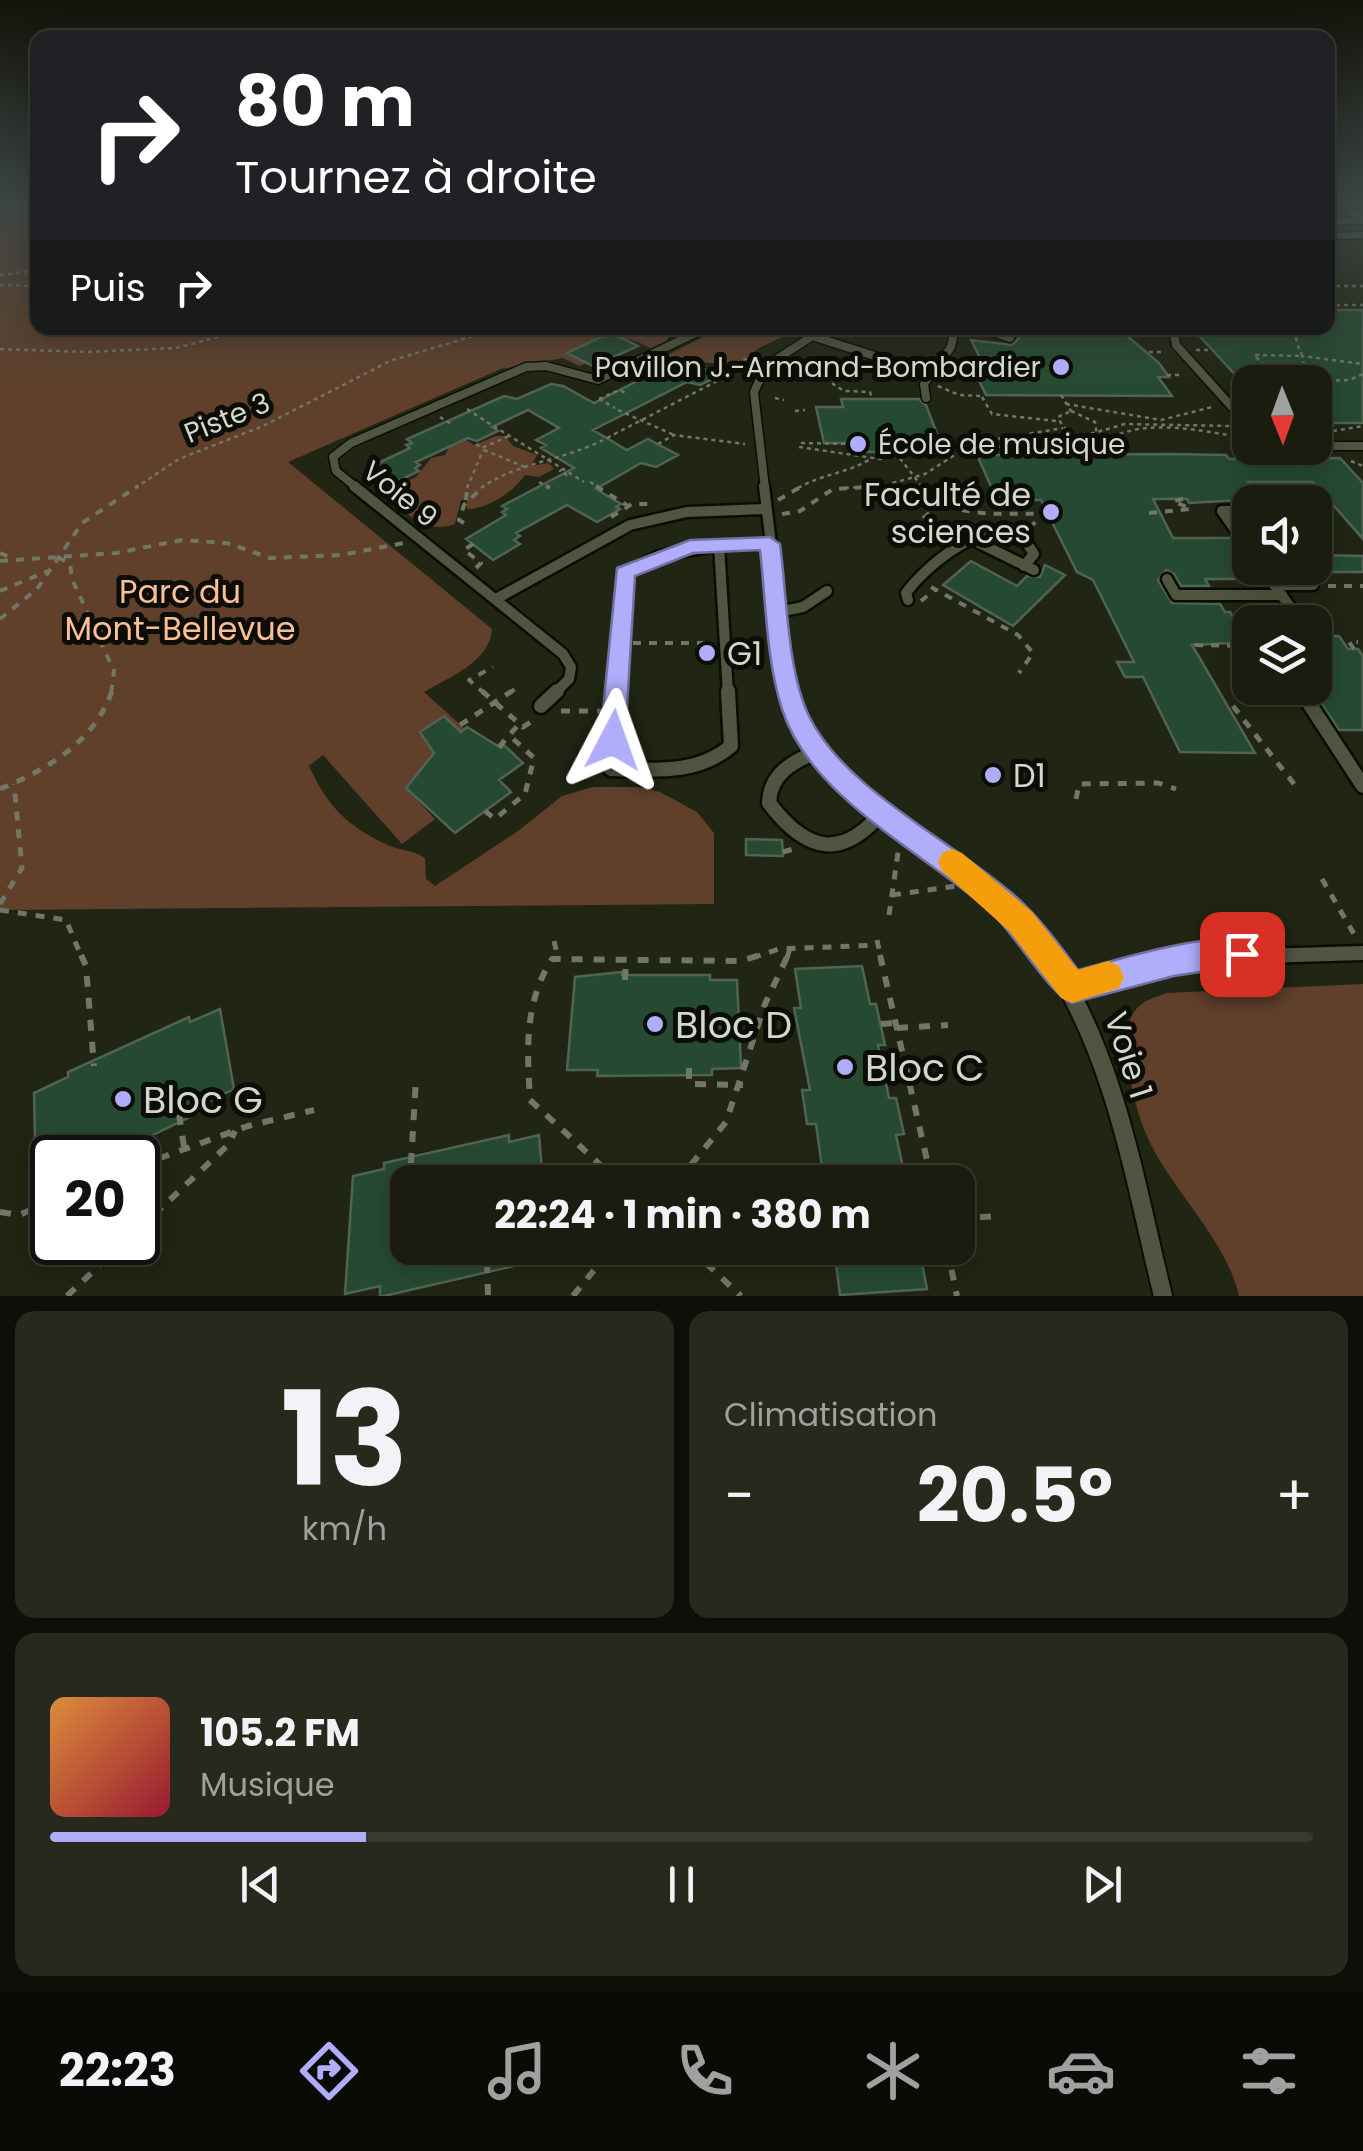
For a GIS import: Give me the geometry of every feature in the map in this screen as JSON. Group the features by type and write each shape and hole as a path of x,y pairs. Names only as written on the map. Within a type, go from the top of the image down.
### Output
{"lane":[{"name":"Voie 9","path":"496,599 336,472 333,457 350,442 530,366 553,365 594,380 691,335"},
{"path":"808,335 931,374"},
{"path":"926,398 924,386 951,348 954,335"},
{"path":"977,340 979,335"},
{"path":"1002,335 1010,338"},
{"path":"1174,335 1176,345 1232,413"},
{"name":"Voie 1","path":"811,336 768,364 755,385 775,508 770,544 788,692 816,752 830,770 1004,905 1072,987 1103,1062 1163,1296"},
{"path":"1332,446 1363,446"},
{"path":"540,706 568,683 569,663 556,647 496,599 630,525 687,512 775,508"},
{"path":"1232,510 1222,510 1232,525"},
{"path":"908,600 906,593 915,581 969,538 1000,533 1024,539 1034,554 1029,568 969,538"},
{"path":"719,544 731,742 728,750 688,766 611,769 625,573 672,552 719,544 770,544"},
{"path":"1167,580 1176,595 1237,596 1315,585"},
{"path":"1274,585 1289,605"},
{"path":"778,612 803,607 827,591"},
{"path":"1237,596 1243,605"},
{"path":"1309,705 1363,786"},
{"path":"816,752 783,771 771,786 770,804 782,818 813,843 837,848 858,838 882,811"},
{"path":"1072,987 1147,966 1203,957 1363,953"}],"path":[{"path":"0,275 30,271"},
{"path":"0,286 30,286"},
{"path":"1335,286 1363,286"},
{"path":"1335,301 1341,305"},
{"path":"1335,305 1363,305"},
{"path":"0,350 176,348 225,335"},
{"name":"Piste 3","path":"0,619 36,589 82,523 178,459 263,426 390,361 477,335"},
{"path":"1295,335 1304,365"},
{"path":"466,500 525,467 550,461 640,422 721,379 727,366 764,350"},
{"path":"1149,352 1174,352"},
{"path":"1264,365 1254,355 1301,352 1362,362"},
{"path":"856,361 834,376 832,384 846,391 870,392 872,399"},
{"path":"948,366 976,374"},
{"path":"1332,380 1350,380 1363,374"},
{"path":"1168,375 1193,375"},
{"path":"936,386 958,395 982,396 992,414 1058,421 1094,452"},
{"path":"626,393 620,390 599,399 674,435 748,444"},
{"path":"1061,395 1071,411"},
{"path":"775,398 784,400"},
{"path":"1066,404 1092,412 1232,436"},
{"path":"460,405 584,482"},
{"path":"945,459 938,448 1099,439 1166,423 1217,405"},
{"path":"796,410 806,410"},
{"path":"1058,421 1060,414 1071,411 1086,415 1099,430 1094,452"},
{"path":"1086,415 1092,412"},
{"path":"437,415 453,426"},
{"path":"1338,423 1363,426"},
{"path":"1064,451 1099,430 1124,424 1232,427"},
{"path":"775,508 800,511 833,488 878,486 914,478 979,439 1063,428"},
{"path":"658,444 674,435"},
{"path":"464,523 460,520 467,486 483,449 510,436"},
{"path":"1080,441 1084,453 1094,452"},
{"path":"476,444 525,467"},
{"path":"853,444 800,445 872,458 927,452"},
{"path":"533,451 544,445"},
{"path":"897,454 930,500 941,505 971,514 1045,514"},
{"path":"775,508 818,476 862,466 872,458"},
{"path":"540,482 550,488"},
{"path":"590,482 623,507"},
{"path":"1149,514 1175,514 1190,508 1173,501 1183,500"},
{"path":"923,518 941,505"},
{"path":"1041,506 1045,514"},
{"path":"1023,532 1045,514"},
{"path":"0,562 124,552 188,540 232,544 266,558 392,548 408,540"},
{"path":"473,544 464,550 478,560"},
{"path":"0,554 16,560"},
{"path":"0,790 57,761 76,746 110,701 114,671 72,579 70,564 58,557"},
{"path":"0,591 52,569"},
{"path":"927,584 933,592 1004,624 1018,635 1032,653 1019,673"},
{"path":"1315,585 1363,586"},
{"path":"620,644 766,640"},
{"path":"1354,649 1348,642 1358,642"},
{"path":"1196,645 1232,646"},
{"path":"494,666 470,680 521,726 499,747"},
{"path":"460,725 518,688"},
{"path":"1233,706 1298,790"},
{"path":"561,712 586,710"},
{"path":"485,811 495,819 527,790 534,758 509,735"},
{"path":"1076,799 1079,784 1158,783 1176,789"},
{"path":"14,784 22,868 0,907 66,920 86,966 94,1066"},
{"path":"889,915 900,840"},
{"path":"783,852 791,852"},
{"path":"1322,879 1354,934"},
{"path":"892,896 958,886"},
{"path":"554,941 558,958"},
{"path":"601,1165 530,1100 527,1060 534,994 546,967 558,958 741,961 790,948 878,942 928,1165"},
{"path":"693,1165 721,1135 734,1114 762,1012 790,948"},
{"path":"625,980 626,960"},
{"path":"880,1024 948,1025"},
{"path":"689,1068 689,1084 743,1084"},
{"path":"411,1164 416,1078"},
{"path":"160,1157 235,1130 314,1110"},
{"path":"179,1114 184,1147"},
{"path":"160,1209 229,1144 235,1130"},
{"path":"0,1212 12,1217 30,1210"},
{"path":"975,1218 996,1216"},
{"path":"66,1296 99,1265"},
{"path":"487,1265 488,1296"},
{"path":"574,1296 599,1265"},
{"path":"708,1265 742,1296"},
{"path":"951,1265 957,1296"}],"green space":[{"name":"Parc du Mont-Bellevue","path":"0,263 30,263 30,335 670,335 665,343 651,349 631,340 610,339 568,352 587,363 579,366 563,358 501,369 288,462 492,629 490,641 476,659 424,692 465,729 461,731 444,716 420,732 434,753 417,800 435,819 402,844 323,755 309,766 323,792 360,830 425,858 426,879 435,886 518,831 562,796 593,787 638,787 660,792 697,812 714,833 714,904 0,910"},
{"path":"703,337 782,337 757,349 740,364 690,362 640,369"},
{"path":"505,436 513,446 537,455 531,466 549,463 554,469 539,477 525,475 507,493 483,506 467,509 467,500 461,500 455,524 445,527 418,521 387,496 390,488 416,477 431,458 445,455 449,448 466,440 474,445"},
{"path":"1363,984 1363,1296 1239,1296 1222,1253 1146,1134 1129,1072 1129,1024 1141,1005 1167,993"}],"building":[{"path":"1335,310 1363,310 1363,423 1332,422 1332,365 1232,365 1232,371 1199,335 1335,335"},
{"path":"615,335 638,346 593,366 567,353 601,337"},
{"name":"Pavillon J.-Armand-Bombardier","path":"1126,335 1159,363 1169,377 1158,377 1172,396 986,395 969,360 981,360 971,340 1012,345 1021,336"},
{"path":"693,363 719,376 700,385 687,382 593,430 627,450 648,439 678,455 656,467 641,463 596,489 621,504 616,507 620,509 597,522 567,505 516,533 520,536 514,540 520,544 493,560 466,539 506,515 502,512 507,509 502,506 574,468 541,448 546,445 536,440 559,428 528,410 492,427 498,431 477,441 468,438 416,462 419,471 392,484 370,467 410,448 406,445 412,443 407,439 504,396 517,399 551,384 563,386 594,403 651,374 663,377"},
{"path":"841,399 919,399 926,405 944,452 855,452 853,443 824,443 816,407 843,407"},
{"path":"977,455 1226,455 1232,459 1232,465 1332,465 1332,458 1340,458 1363,483 1363,539 1332,504 1332,485 1248,482 1250,485 1232,485 1232,501 1189,503 1187,499 1153,499 1173,538 1232,540 1232,579 1205,579 1209,586 1181,586 1174,574 1166,570 1158,580 1172,603 1220,604 1232,615 1232,643 1192,645 1255,753 1180,752 1143,677 1125,677 1117,662 1134,662 1093,580 1077,572 1041,500 997,500"},
{"path":"1332,555 1363,556 1363,572 1332,572"},
{"path":"971,561 1017,586 1027,576 1040,577 1045,565 1065,575 1013,626 943,585"},
{"path":"1332,636 1339,636 1348,649 1358,649 1363,656 1363,730 1339,730 1322,705 1332,705"},
{"path":"444,716 461,732 467,727 501,748 504,745 523,763 499,780 511,792 455,833 406,788 434,753 420,732"},
{"path":"746,839 782,840 783,856 746,855"},
{"name":"Bloc C","path":"862,966 885,1045 878,1045 889,1098 896,1098 904,1134 896,1135 902,1165 822,1165 816,1124 807,1124 802,1090 810,1090 794,1008 801,1008 795,969"},
{"name":"Bloc D","path":"622,972 710,975 710,980 737,980 741,1068 712,1069 712,1075 597,1076 598,1070 567,1070 575,977"},
{"name":"Bloc G","path":"220,1009 234,1089 201,1105 202,1111 153,1135 35,1135 34,1093 68,1077 68,1072 189,1017 190,1022"},
{"path":"509,1135 509,1142 539,1135 542,1165 390,1165 390,1265 514,1266 384,1296 380,1296 380,1286 345,1294 353,1176 384,1169 384,1163"},
{"path":"836,1265 922,1265 927,1289 840,1295"}],"slow traffic":[{"path":"952,862 1021,922 1072,987 1108,977"}],"place":[{"name":"Pavillon J.-Armand-Bombardier","path":"1061,367"},
{"name":"École de musique","path":"858,444"},
{"name":"Faculté de sciences","path":"1051,512"},
{"name":"G1","path":"707,653"},
{"name":"D1","path":"993,775"},
{"name":"Bloc D","path":"655,1024"},
{"name":"Bloc C","path":"845,1067"},
{"name":"Bloc G","path":"123,1099"}],"route":[{"path":"613,740 625,573 690,547 770,544 787,685 795,713 816,752 842,780 1004,905 1072,987 1147,966 1242,954"}]}
